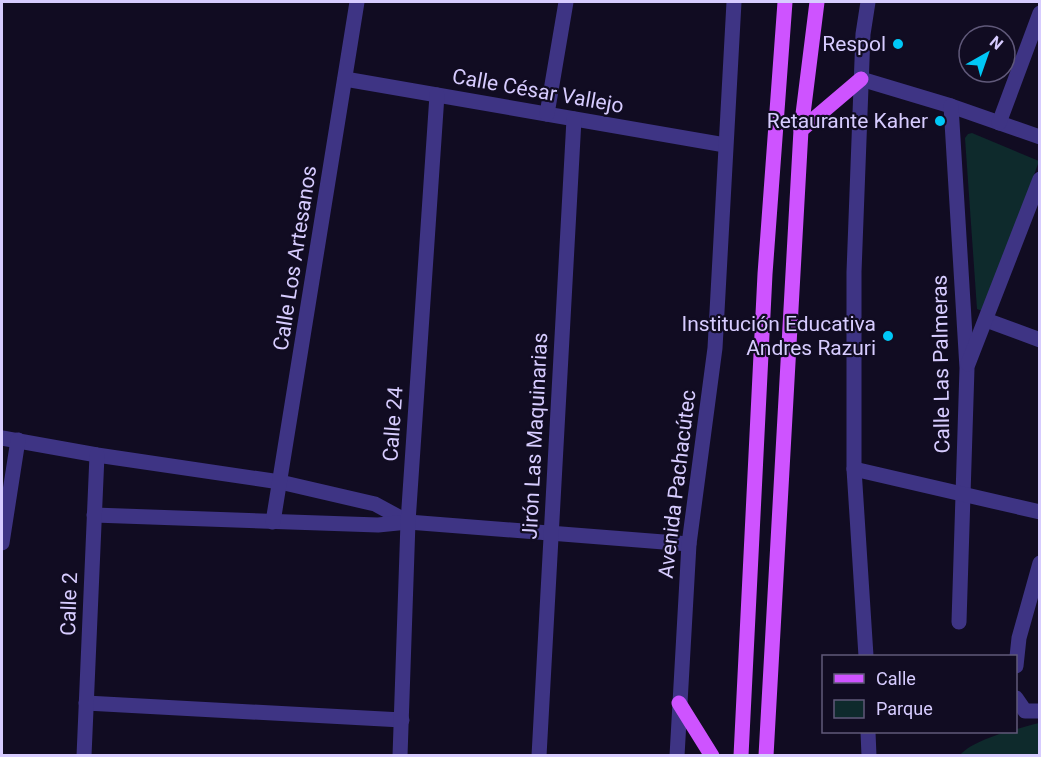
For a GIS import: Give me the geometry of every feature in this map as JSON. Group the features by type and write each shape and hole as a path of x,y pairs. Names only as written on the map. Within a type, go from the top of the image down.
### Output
{"main road":[{"path":"741,756 765,274 785,2"},
{"path":"766,756 801,130 817,2"},
{"path":"801,130 861,79"},
{"path":"760,367 788,369"},
{"path":"679,703 712,756"}],"street":[{"name":"Calle Los Artesanos","path":"273,522 357,2"},
{"path":"547,114 566,2"},
{"name":"Avenida Pachacútec","path":"677,756 689,544 715,348 734,2"},
{"path":"866,655 854,469 854,272 863,34 868,2"},
{"path":"999,123 1040,13"},
{"name":"Calle César Vallejo","path":"345,79 725,145"},
{"path":"861,79 951,106 1040,137"},
{"name":"Calle 24","path":"399,756 408,522 437,95"},
{"name":"Calle Las Palmeras","path":"951,106 967,368 959,622"},
{"name":"Jirón Las Maquinarias","path":"539,756 574,119"},
{"path":"967,368 1040,179"},
{"path":"986,320 1040,340"},
{"path":"10,439 97,455 280,482 375,504 408,522"},
{"path":"2,487 10,439"},
{"path":"2,543 10,439"},
{"name":"Calle 2","path":"84,756 97,455"},
{"path":"854,469 1040,512"},
{"path":"94,516 378,525 408,522 689,544"},
{"path":"1017,657 1019,638 1034,604 1040,563"},
{"path":"1017,699 1032,711"},
{"path":"86,703 402,720"},
{"path":"868,733 869,756"}],"green space":[{"path":"972,133 1039,161 985,312 977,309 965,138"},
{"path":"1039,723 1039,755 960,755 986,739 1003,733 1017,733 1017,729"}],"place":[{"name":"Respol","path":"898,44"},
{"name":"Retaurante Kaher","path":"940,121"},
{"name":"Institución Educativa Andres Razuri","path":"888,336"}]}
